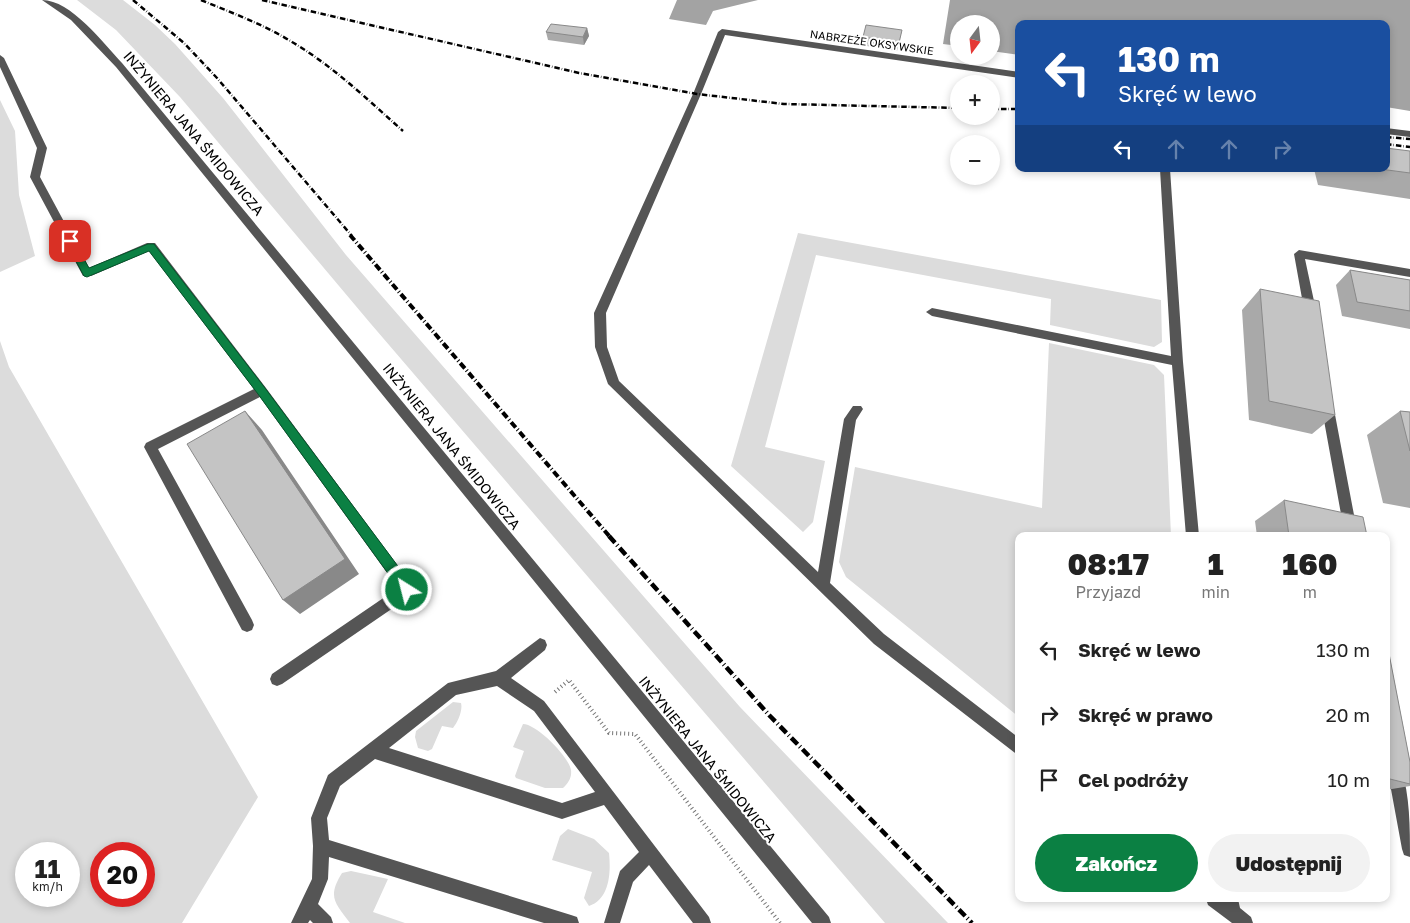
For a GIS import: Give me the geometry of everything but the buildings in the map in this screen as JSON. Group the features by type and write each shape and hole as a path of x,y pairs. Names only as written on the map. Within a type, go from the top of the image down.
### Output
{"street":[{"name":"INŻYNIERA JANA ŚMIDOWICZA","path":"46,0 74,18 119,65 823,923"},
{"name":"NABRZEŻE OKSYWSKIE","path":"823,585 614,384 601,347 600,313 697,94 722,32 1015,74"},
{"path":"0,58 42,148 35,177 87,273 151,246 262,391 407,590 277,679"},
{"path":"1390,132 1410,134"},
{"path":"1165,172 1177,362 1194,532"},
{"path":"1312,322 1299,254 1410,273"},
{"path":"932,312 1177,362"},
{"path":"1325,390 1351,532"},
{"path":"247,625 150,446 262,391"},
{"path":"857,409 850,419 823,585 879,639 1015,745"},
{"path":"299,923 309,906 320,879 321,846 319,818 334,781 453,688 499,678 540,645"},
{"path":"499,678 539,706 703,923"},
{"path":"374,751 562,811 608,796"},
{"path":"1394,760 1410,849"},
{"path":"321,846 571,923"},
{"path":"612,923 626,877 650,852"},
{"path":"309,906 325,923"},
{"path":"1231,906 1245,923"}],"path":[{"path":"569,680 609,733 635,734 780,923"}],"shaded area":[{"path":"77,0 123,0 155,25 175,44 223,98 346,255 740,707 948,923 885,923 371,324 180,97 116,30"},
{"path":"677,0 758,0 713,11 706,25 669,19"},
{"path":"950,0 1410,0 1410,111 1390,108 1390,20 1015,20 1015,54 1000,52 1000,15 950,15 950,45 943,44"},
{"path":"0,100 15,131 19,195 35,256 0,272"},
{"path":"798,233 1161,300 1162,342 1154,347 1050,325 1051,299 816,255 765,447 825,461 813,522 803,532 731,466"},
{"path":"0,341 9,367 258,797 182,923 0,923"},
{"path":"1049,343 1154,365 1164,375 1171,532 1015,532 1015,714 846,577 839,562 855,467 1042,508"},
{"path":"453,702 461,703 460,716 457,723 453,728 442,726 432,749 428,751 418,748 415,737 416,731"},
{"path":"523,724 529,725 544,735 565,757 571,770 571,775 563,788 545,788 516,778 515,776 524,751 513,747"},
{"path":"568,829 594,839 609,853 608,884 601,897 589,906 584,898 592,872 552,860 560,836"},
{"path":"351,871 388,879 373,912 405,923 350,923 337,905 334,894 337,881 342,873"}],"railway":[{"path":"133,0 184,43 217,78 352,236"},
{"path":"201,0 270,30 307,51 350,84 403,131"},
{"path":"262,0 579,73 697,94 784,104 950,108"},
{"path":"1000,109 1015,109"},
{"path":"1390,137 1410,139"},
{"path":"1390,144 1410,147"},
{"path":"350,235 610,537"},
{"path":"609,536 770,716 972,923"}],"route":[{"path":"70,241 87,273 151,246 262,391 407,590"}]}
